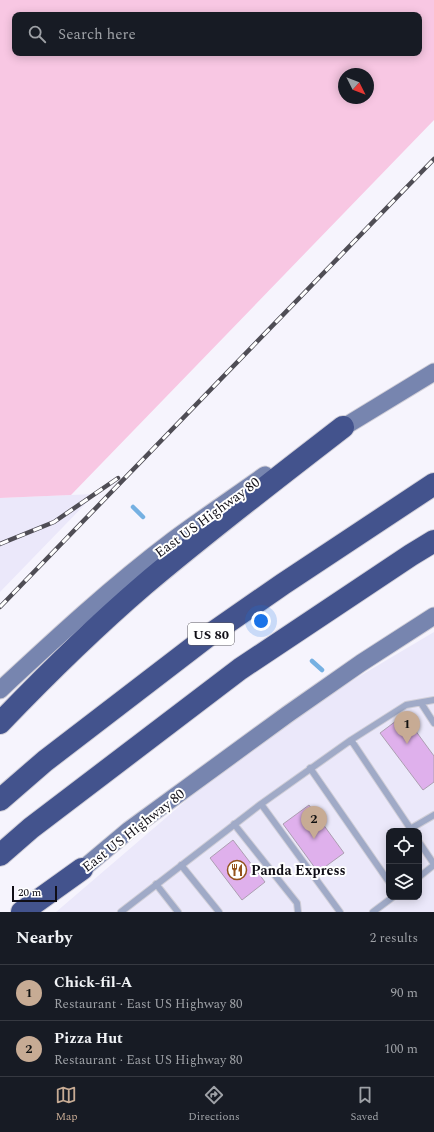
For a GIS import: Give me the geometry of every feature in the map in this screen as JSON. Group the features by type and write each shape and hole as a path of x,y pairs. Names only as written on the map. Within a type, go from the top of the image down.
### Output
{"highway":[{"path":"0,723 39,682 83,640 144,586 343,427"},
{"name":"US 80","path":"0,800 45,761 208,636 283,584 434,484"},
{"path":"0,855 31,828 240,669 434,541"},
{"path":"22,912 82,870"}],"main road":[{"name":"East US Highway 80","path":"0,690 71,623 172,541 267,474 434,372"},
{"name":"East US Highway 80","path":"32,912 129,830 288,714 361,663 434,616"}],"lane":[{"path":"121,912 234,824 351,740 406,705 434,700"},
{"path":"421,703 434,723"},
{"path":"351,740 410,828"},
{"path":"310,768 386,878"},
{"path":"261,804 340,912"},
{"path":"414,828 434,815"},
{"path":"234,824 297,903 298,912"},
{"path":"422,847 434,865 422,875"},
{"path":"181,865 219,912"},
{"path":"156,884 178,912"},
{"path":"374,912 389,900"}],"shaded area":[{"path":"0,0 434,0 434,120 71,495 0,498"},
{"path":"95,494 0,592 0,498"},
{"path":"434,632 434,912 56,912 203,786 338,689"}],"building":[{"path":"404,715 434,756 434,782 423,790 380,733"},
{"path":"309,805 344,853 318,872 283,824"},
{"name":"Panda Express","path":"233,840 265,882 242,900 210,858"}],"waterway":[{"path":"133,507 143,517"},
{"path":"312,661 322,670"}],"railway":[{"path":"0,607 434,159"},
{"path":"0,544 54,522 118,478"}],"place":[{"name":"Chick-fil-A","path":"407,744"},
{"name":"Pizza Hut","path":"314,839"},
{"name":"Panda Express","path":"237,870"}]}
